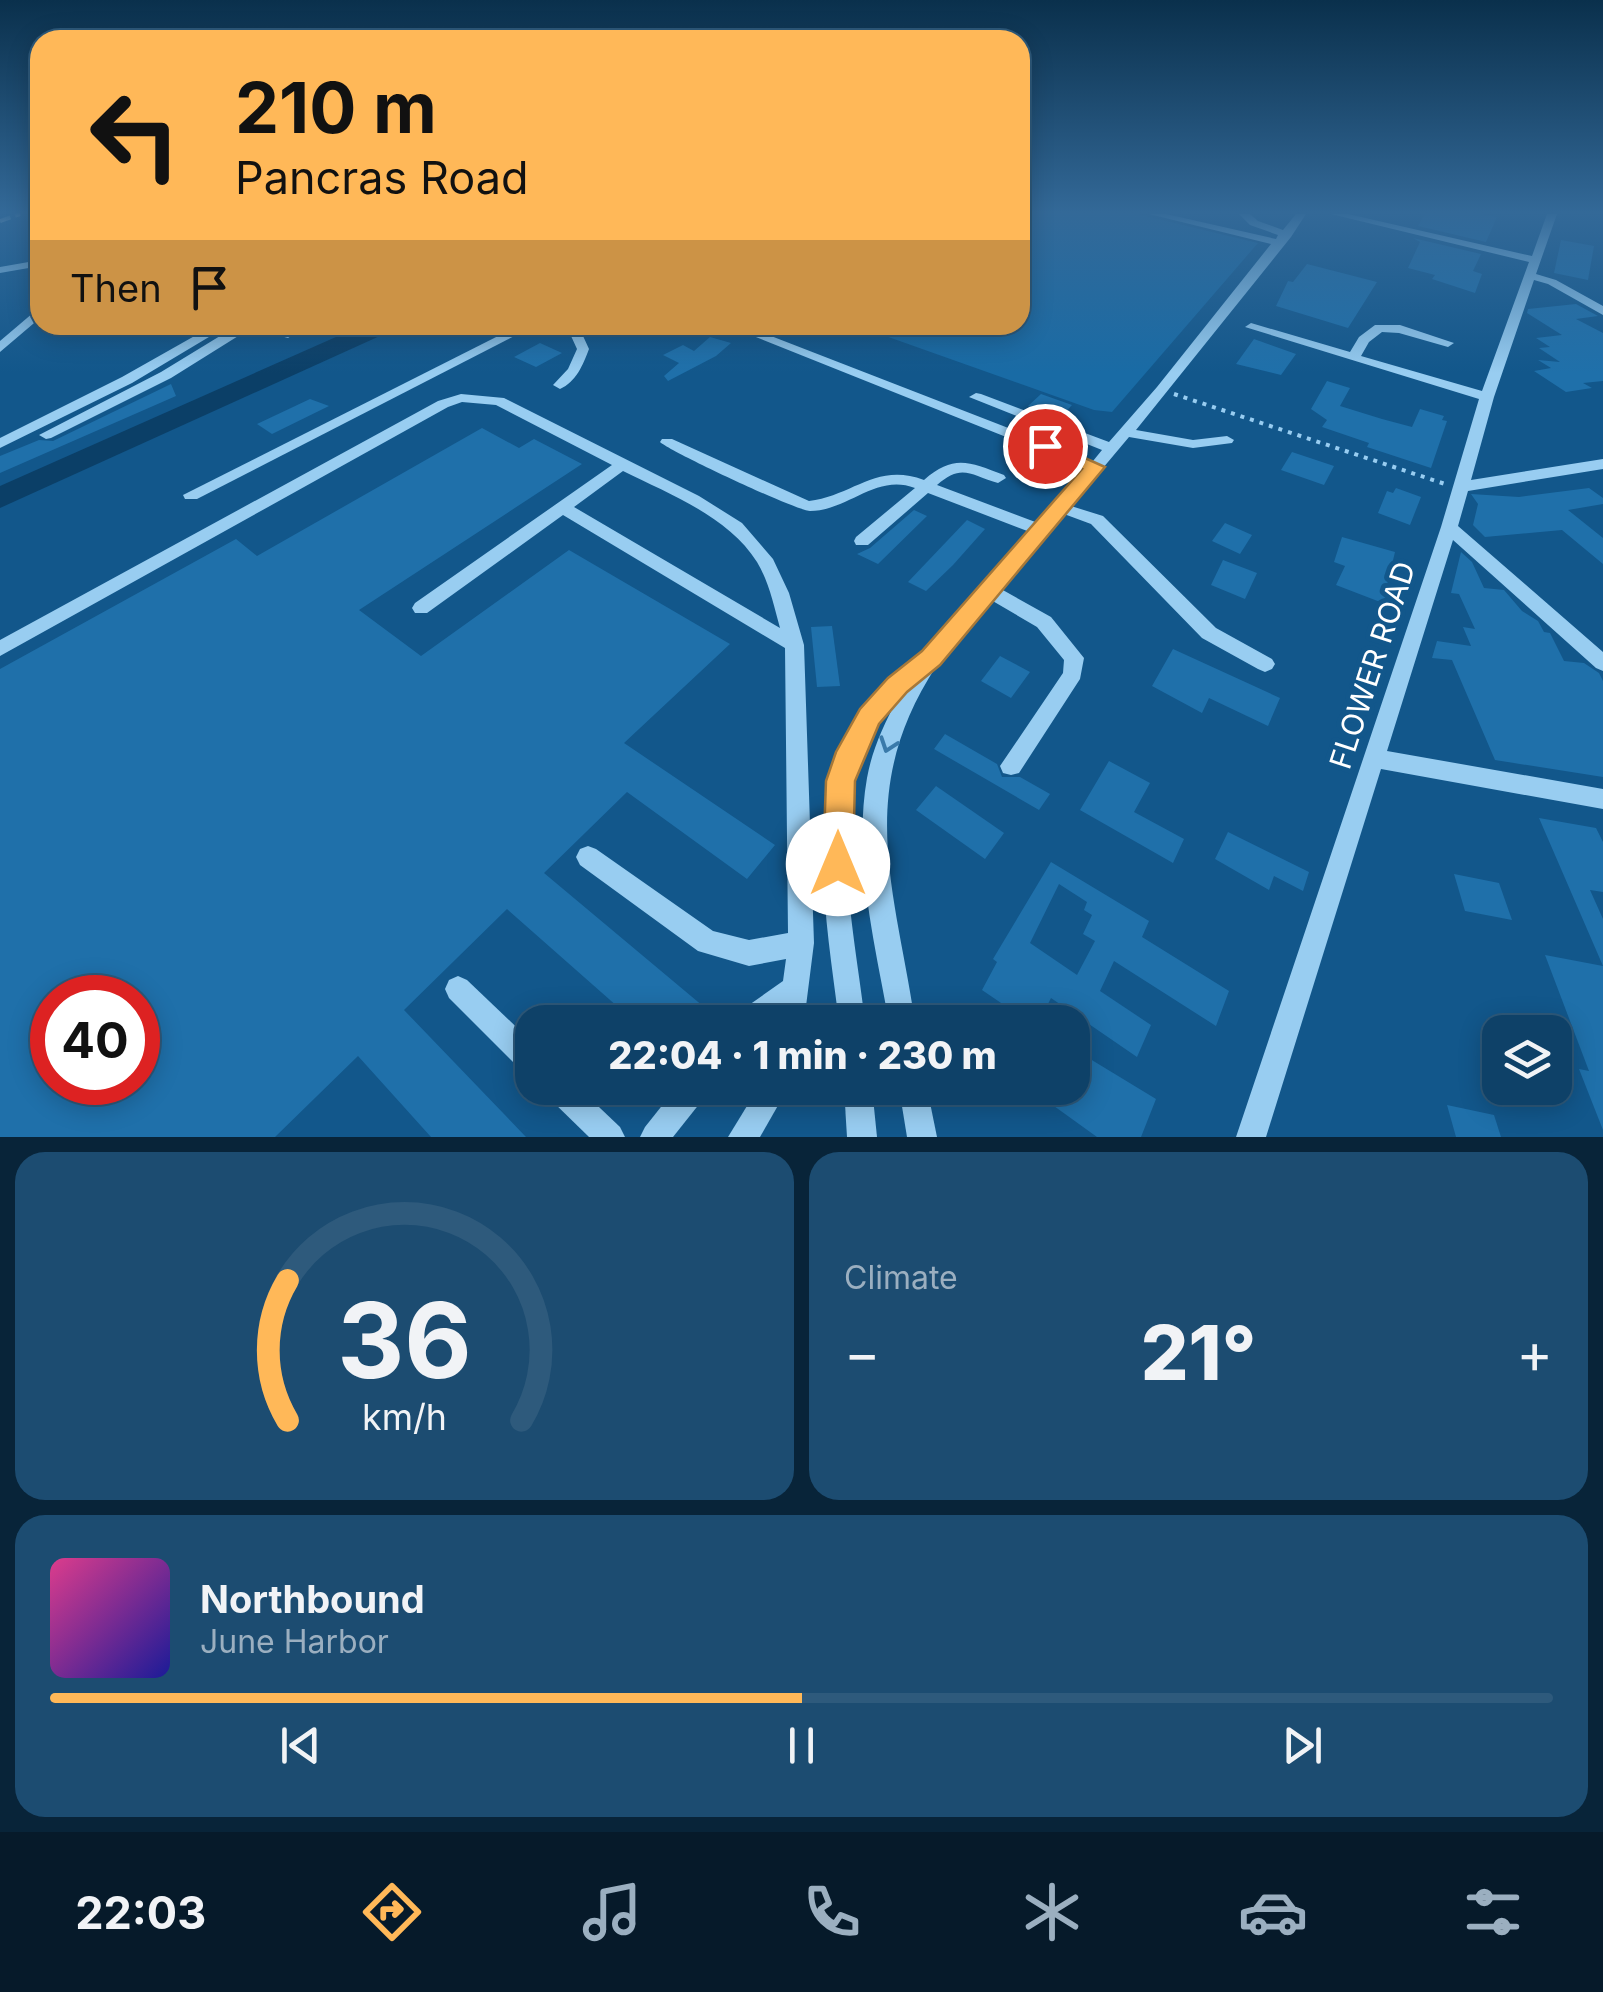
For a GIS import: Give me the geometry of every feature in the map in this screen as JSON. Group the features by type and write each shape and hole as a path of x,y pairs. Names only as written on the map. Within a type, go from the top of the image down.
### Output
{"street":[{"path":"850,1005 838,864 840,781 850,752 870,717 898,685 931,658 1162,390 1261,267"},
{"path":"1530,267 1603,311"},
{"name":"FLOWER ROAD","path":"1251,1137 1449,527 1487,397 1533,268"},
{"path":"0,348 30,320"},
{"path":"1250,327 1487,397"},
{"path":"1354,358 1364,340 1379,328 1448,343"},
{"path":"0,444 208,335"},
{"path":"46,435 166,375 232,335"},
{"path":"190,495 510,335"},
{"path":"560,386 574,370 583,350 584,342 579,335"},
{"path":"759,335 1095,467"},
{"path":"200,340 221,342"},
{"path":"976,397 1110,448"},
{"path":"0,649 392,431 461,398 499,400 624,463 736,527 764,559 780,593 794,645 801,943 793,1005"},
{"path":"1123,432 1193,444 1227,440"},
{"path":"667,442 807,506 826,503 880,478 904,478 1042,530"},
{"path":"421,608 624,463"},
{"path":"1460,488 1603,464"},
{"path":"862,540 946,468 959,466 998,478"},
{"path":"1060,507 1097,520 1209,633 1264,664"},
{"path":"564,508 794,645"},
{"path":"1449,527 1603,663"},
{"path":"988,590 1044,622 1074,658 1074,674 1011,766"},
{"path":"900,1005 874,811 888,743 931,658"},
{"path":"1372,758 1603,799"},
{"path":"588,857 707,942 748,953 801,943"},
{"path":"772,1005 797,986"},
{"path":"458,989 515,1044"},
{"path":"577,1105 610,1137"},
{"path":"654,1137 680,1105"},
{"path":"746,1135 764,1105"},
{"path":"859,1105 862,1137"},
{"path":"916,1105 922,1137"}],"path":[{"path":"1162,390 1460,488"}],"shaded area":[{"path":"1030,267 1237,267 1112,412 1094,410 883,335 1030,335"}],"building":[{"path":"1305,267 1319,267 1377,282 1348,328 1276,306 1288,281 1293,282"},
{"path":"1475,267 1473,271 1482,274 1475,293 1408,268"},
{"path":"1555,267 1590,267 1588,280 1554,273"},
{"path":"1576,304 1598,316 1576,319 1603,333 1603,381 1583,383 1592,388 1566,392 1534,371 1551,368 1538,360 1560,362 1539,348 1550,347 1536,338 1562,335 1527,313 1528,309"},
{"path":"710,337 731,343 716,356 668,381 664,376 679,363 663,355 683,345 694,351"},
{"path":"1254,339 1296,354 1281,375 1236,364"},
{"path":"540,343 562,353 536,367 514,357"},
{"path":"1327,381 1350,388 1340,406 1382,419 1412,427 1420,409 1444,416 1442,420 1447,421 1431,468 1322,427 1327,420 1311,409"},
{"path":"171,384 176,396 0,473 0,456 39,440 53,441"},
{"path":"1041,394 1072,405 1060,418 1028,406"},
{"path":"310,399 329,406 272,434 257,424"},
{"path":"482,428 519,448 534,439 582,464 359,610 421,656 569,550 730,644 624,743 775,845 747,879 627,792 544,873 702,1005 616,1005 507,909 404,1010 526,1137 431,1137 358,1056 275,1137 0,1137 0,669 236,539 257,556"},
{"path":"1292,452 1334,466 1324,485 1281,470"},
{"path":"1396,488 1421,497 1410,525 1378,513 1387,491 1393,493"},
{"path":"1589,488 1603,498 1603,504 1568,510 1603,538 1603,564 1562,530 1485,537 1473,525 1478,504 1471,494 1519,497"},
{"path":"914,510 927,516 878,564 857,554 870,548"},
{"path":"967,520 985,529 953,565 926,591 908,582"},
{"path":"1225,523 1252,535 1240,554 1212,541"},
{"path":"1342,537 1395,552 1387,585 1395,588 1388,605 1336,585 1345,566 1334,562"},
{"path":"1461,552 1472,562 1484,588 1504,590 1522,611 1538,621 1544,632 1550,633 1564,661 1584,663 1599,673 1603,681 1603,777 1495,760 1452,660 1432,658 1437,641 1471,646 1463,627 1475,629 1459,594 1451,593"},
{"path":"1223,560 1257,573 1245,599 1211,585"},
{"path":"832,626 840,686 817,687 811,627"},
{"path":"1173,649 1280,698 1268,726 1209,698 1202,713 1152,686"},
{"path":"1000,656 1030,672 1011,698 981,681"},
{"path":"945,734 997,764 1002,777 1020,777 1050,794 1039,810 934,749"},
{"path":"1109,761 1150,783 1134,812 1184,839 1173,863 1080,810"},
{"path":"936,786 1004,833 985,859 916,810"},
{"path":"1539,818 1596,828 1603,842 1603,892 1590,890 1603,919 1603,966"},
{"path":"1228,832 1309,872 1303,891 1274,876 1269,890 1215,859"},
{"path":"1051,862 1149,921 1142,937 1229,991 1216,1026 1114,961 1100,991 1151,1025 1137,1057 1090,1025 1090,1005 1061,1005 1051,998 1048,1005 1004,1005 982,990 997,962 993,959","holes":["1059,884 1087,902 1084,910 1092,915 1083,934 1095,941 1077,975 1030,943"]},
{"path":"1454,874 1499,883 1512,920 1465,911"},
{"path":"1545,955 1603,966 1603,1130 1579,1069 1589,1071 1572,1026 1572,1015 1568,1015"},
{"path":"1090,1059 1156,1099 1141,1137 1097,1137 1053,1105 1090,1105"},
{"path":"1447,1105 1494,1115 1501,1137 1456,1137"}],"waterway":[{"path":"0,498 362,335"}],"route":[{"path":"838,864 840,781 850,752 870,717 898,685 931,658 1095,467 1045,446"}]}
